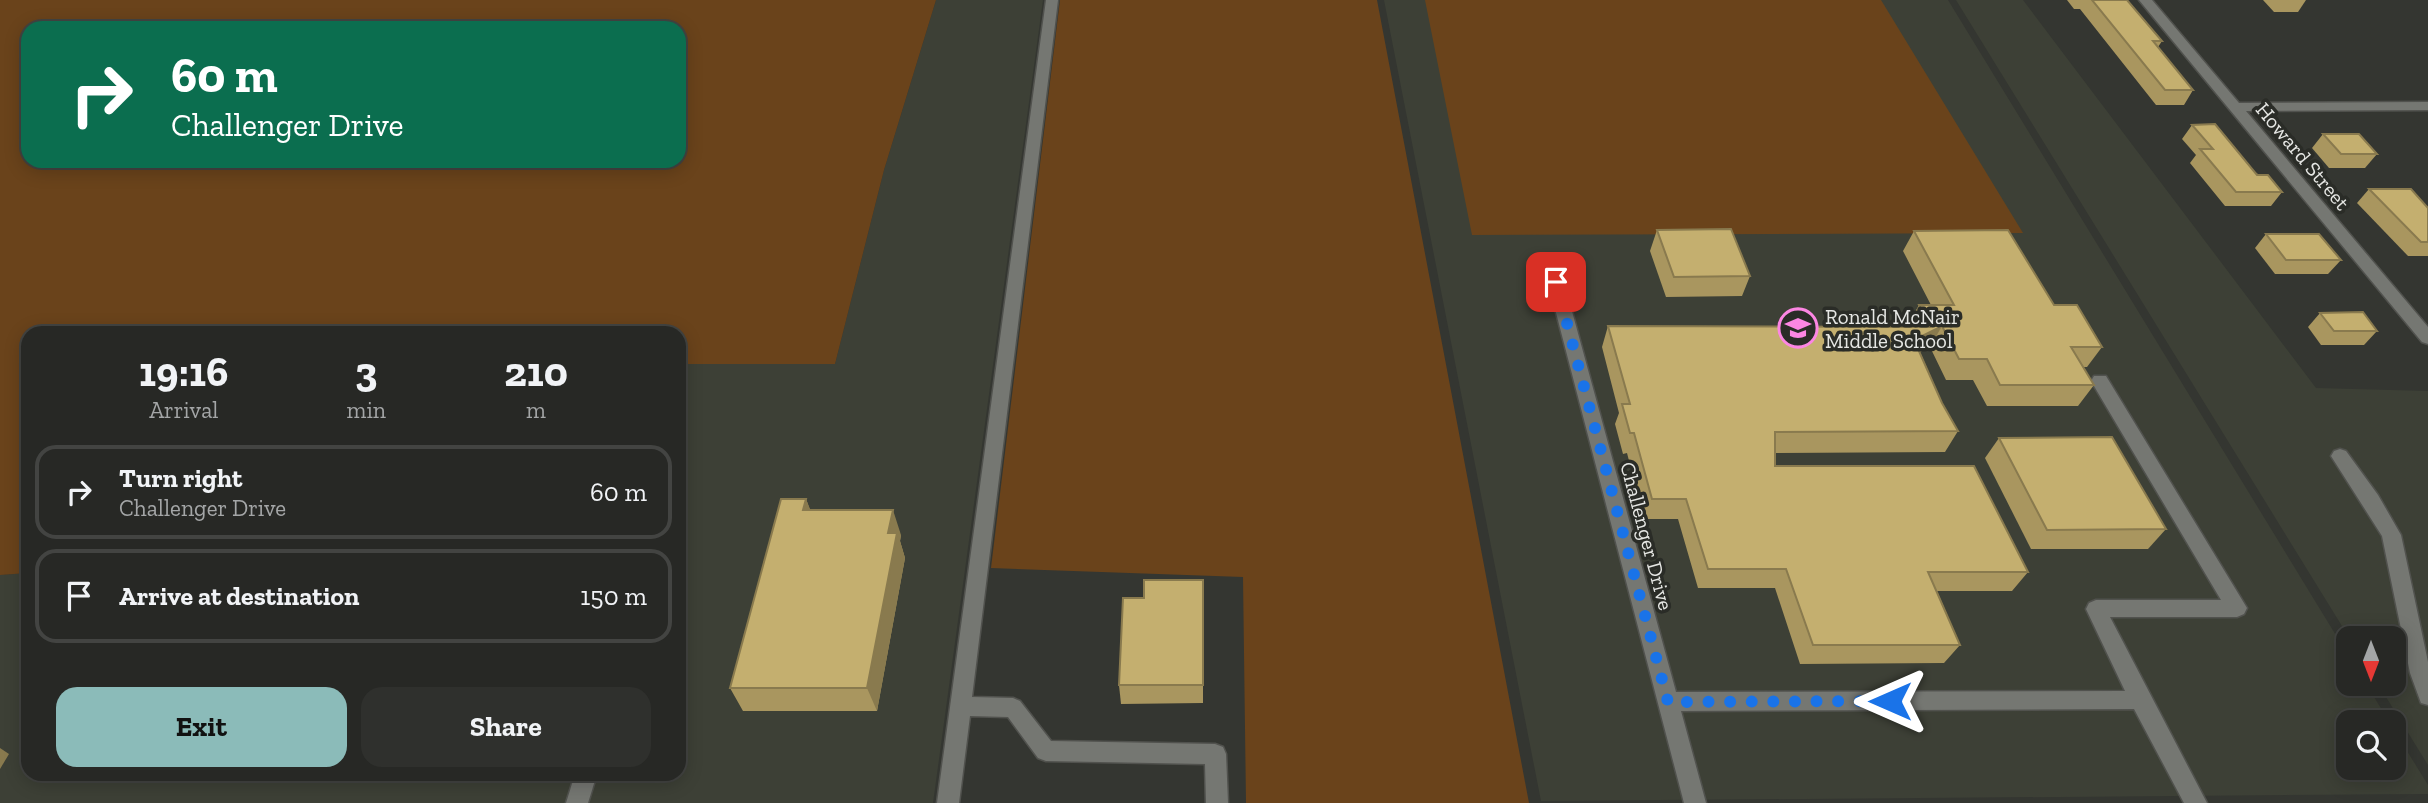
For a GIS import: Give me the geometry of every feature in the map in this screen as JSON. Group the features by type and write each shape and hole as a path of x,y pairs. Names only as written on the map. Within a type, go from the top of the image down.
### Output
{"street":[{"path":"948,803 1052,0"},
{"name":"Howard Street","path":"2145,0 2428,338"},
{"path":"2234,107 2428,106"},
{"name":"Challenger Drive","path":"1556,282 1695,803"},
{"path":"2100,381 2237,608 2096,609 2140,700 2196,803"},
{"path":"2340,456 2371,500 2390,535 2420,673 2428,696"},
{"path":"1668,702 2140,700"},
{"path":"961,706 1013,708 1046,751 1215,754 1217,803"},
{"path":"577,803 584,781"}],"shaded area":[{"path":"0,0 936,0 884,170 835,364 686,364 686,326 21,326 21,574 0,575"},
{"path":"936,0 1043,0 933,803 0,803 0,575 21,574 21,781 686,781 686,364 835,364 884,170"},
{"path":"1060,0 1377,0 1529,803 1246,803 1243,577 991,568"},
{"name":"Ronald McNair Middle School","path":"1384,0 1948,0 2336,635 2336,696 2373,696 2382,710 2336,710 2336,780 2406,780 2406,749 2428,785 2428,794 1541,801"},
{"path":"1425,0 1881,0 2023,233 1472,235"},
{"path":"1956,0 2023,0 2316,388 2428,391 2428,765 2406,729 2406,710 2394,710 2385,696 2406,696 2406,626 2342,626"}],"building":[{"path":"2092,0 2127,0 2162,41 2153,41 2193,90 2165,90"},
{"path":"2215,124 2257,175 2268,175 2282,192 2236,192 2200,149 2213,149 2192,125"},
{"path":"2323,134 2359,134 2377,154 2341,154"},
{"path":"2369,189 2411,189 2428,208 2428,242 2421,242"},
{"path":"1731,229 1750,276 1674,277 1657,230"},
{"path":"2008,230 2054,305 2077,305 2102,347 2071,347 2094,385 2000,385 1987,359 1959,359 1942,326 1914,340 1942,403 1958,431 1775,432 1775,466 1974,466 2028,572 1928,572 1960,645 1813,645 1786,569 1708,569 1686,499 1652,499 1634,433 1630,433 1622,404 1630,404 1608,326 1930,327 1919,305 1954,305 1914,231"},
{"path":"2266,234 2319,234 2341,260 2286,260"},
{"path":"2363,312 2377,331 2334,331 2320,313"},
{"path":"2112,437 2166,529 2047,530 1999,438"},
{"path":"781,499 806,499 803,510 893,510 888,533 897,533 867,688 730,688"},
{"path":"1144,580 1203,580 1203,685 1119,685 1123,598 1144,598"}],"place":[{"name":"Ronald McNair Middle School","path":"1798,328"}],"route":[{"path":"1556,282 1668,702 1890,701"}]}
